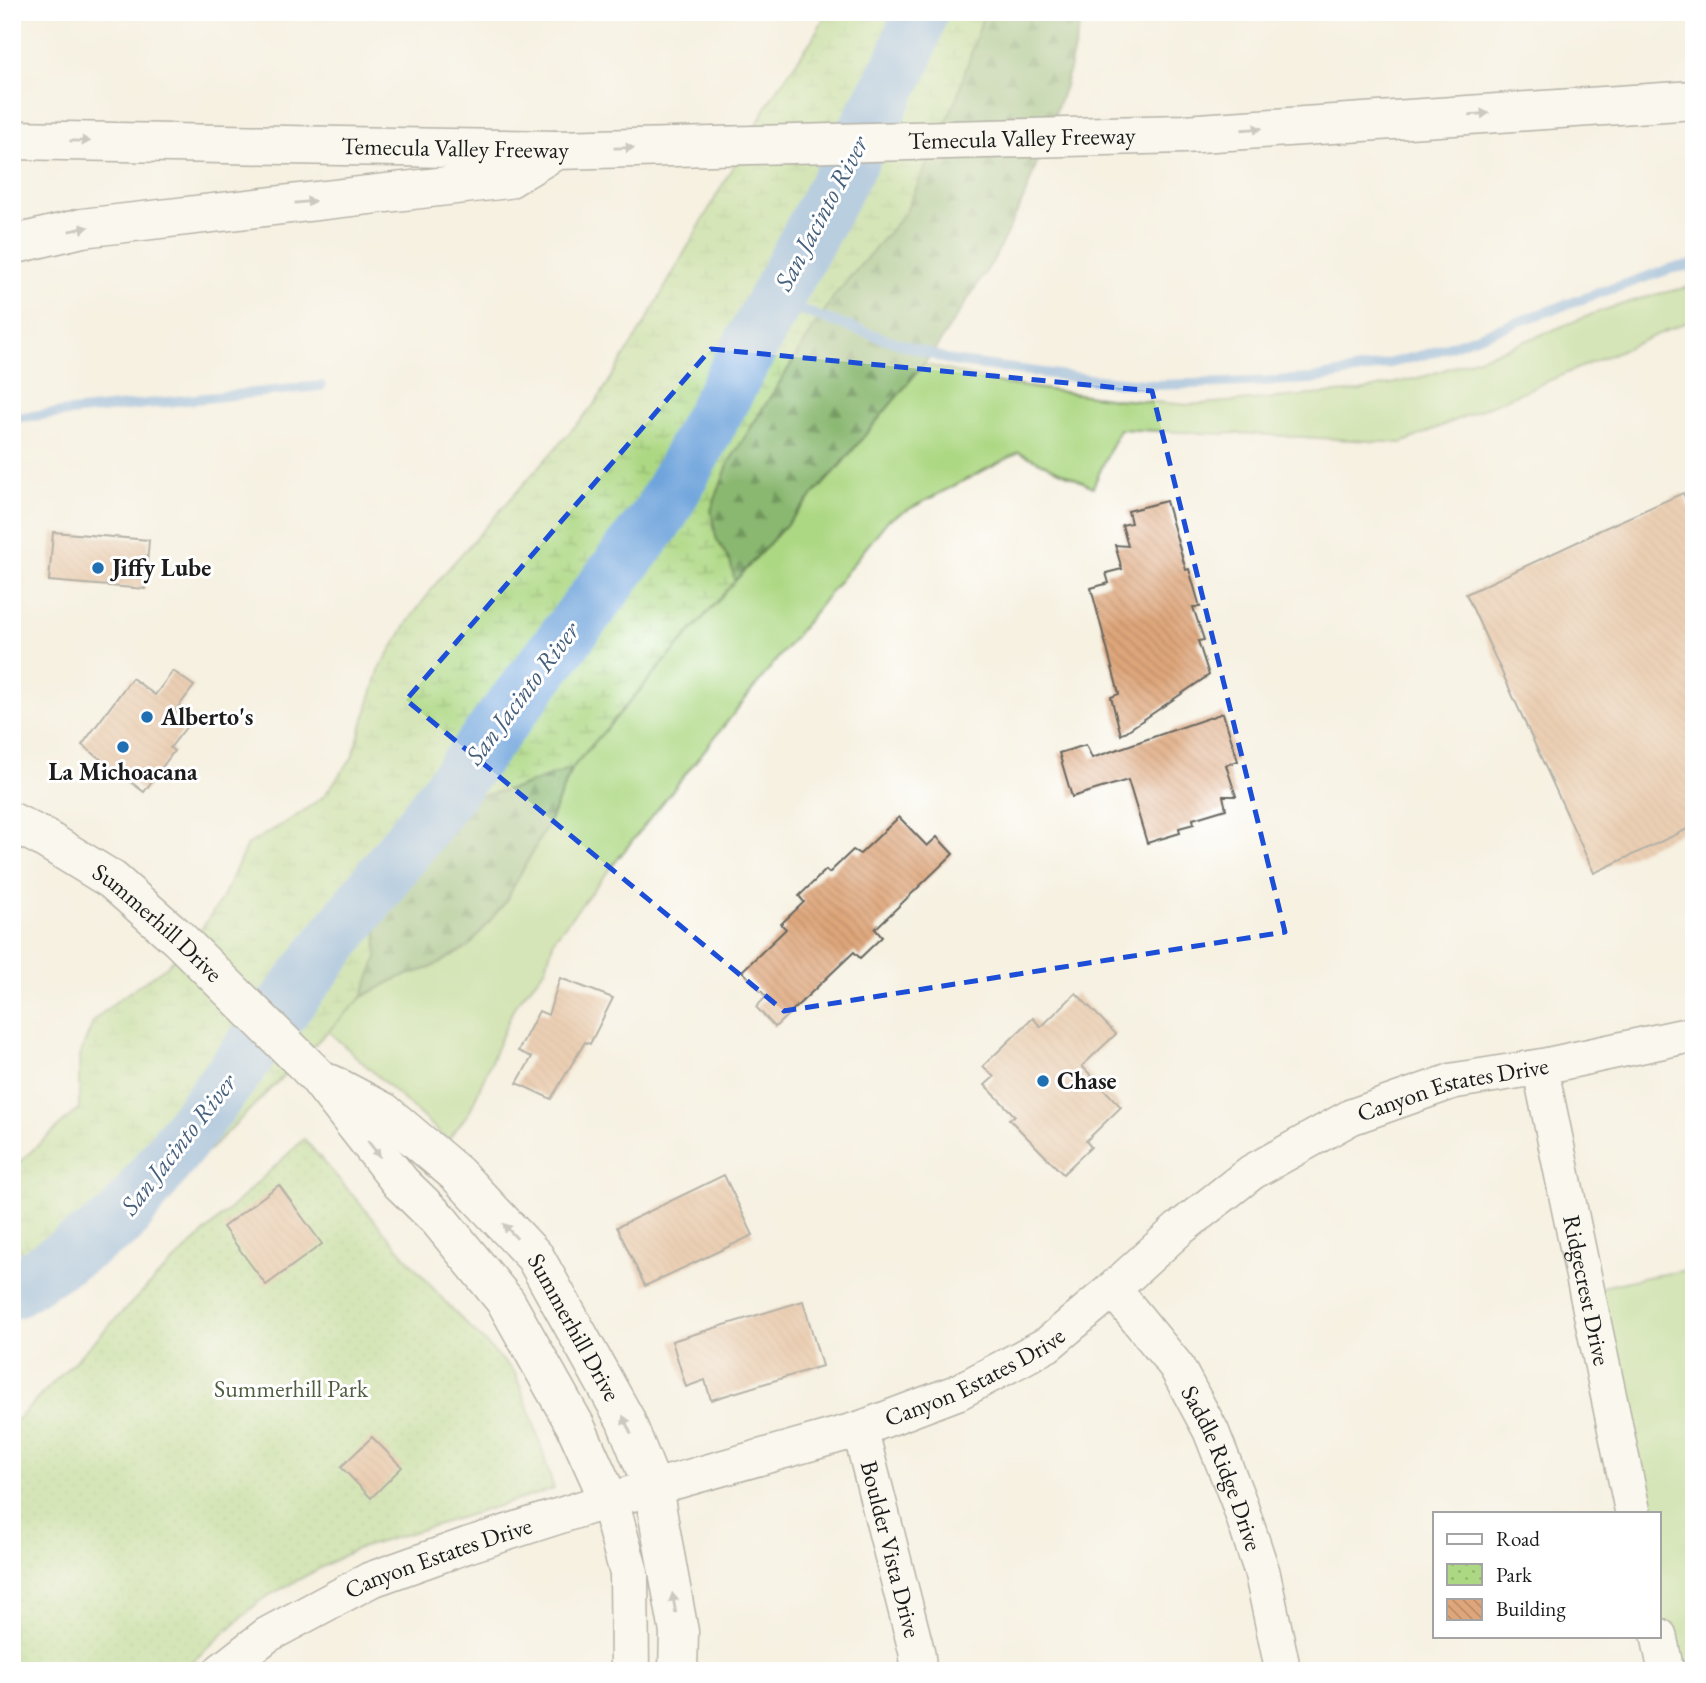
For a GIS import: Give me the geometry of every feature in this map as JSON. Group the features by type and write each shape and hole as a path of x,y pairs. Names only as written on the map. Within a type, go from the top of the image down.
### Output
{"main road":[{"name":"Temecula Valley Freeway","path":"12,140 556,150 1184,134 1694,100"},
{"path":"12,245 82,228 508,179 556,150"},
{"name":"Summerhill Drive","path":"12,822 112,880 177,938 317,1076 401,1183 439,1220 506,1302 575,1425 609,1500 628,1573 630,1671"},
{"name":"Summerhill Drive","path":"317,1076 384,1112 457,1174 535,1257 625,1419 653,1488 679,1632 678,1671"}],"street":[{"name":"Canyon Estates Drive","path":"220,1671 267,1635 370,1580 609,1500 860,1429 958,1392 1048,1343 1179,1229 1252,1172 1351,1117 1453,1081 1540,1067 1694,1034"},
{"name":"Ridgecrest Drive","path":"1540,1067 1633,1512"},
{"name":"Saddle Ridge Drive","path":"1113,1289 1176,1366 1211,1431 1262,1572 1283,1671"},
{"name":"Boulder Vista Drive","path":"860,1429 917,1653 919,1671"},
{"path":"1659,1638 1666,1671"}],"highlighted area":[{"path":"711,349 1152,391 1285,932 784,1011 406,700"}],"green space":[{"path":"827,12 982,12 956,100 905,213 834,296 729,462 711,510 716,538 730,562 735,581 572,768 516,788 406,812 380,841 375,877 377,957 362,997 107,1253 76,1273 44,1271 12,1243 12,1169 79,1108 79,1057 94,1020 167,966 200,931 223,897 247,845 295,817 324,796 352,758 380,668 410,619 441,577 595,404 645,323 772,97 813,38"},
{"path":"982,12 1083,12 1065,86 1024,198 993,261 932,354 838,468 735,581 730,562 716,538 711,510 729,462 834,296 905,213 956,100"},
{"path":"1694,286 1694,319 1402,443 1119,429 1093,487 1019,452 888,520 554,939 546,968 514,1007 470,1111 448,1140 328,1031 362,997 398,978 430,968 504,904 550,820 572,768 837,468 923,364 1005,384 1115,399 1189,405 1360,391 1426,376 1513,346 1598,312 1649,296"},
{"path":"572,768 550,820 504,904 468,947 430,968 398,978 362,997 377,957 375,877 380,840 406,811 516,788"},
{"name":"Summerhill Park","path":"304,1139 446,1303 515,1373 554,1489 354,1550 262,1599 182,1671 12,1671 12,1425 153,1281"},
{"path":"1694,1269 1694,1671 1663,1671 1659,1638 1660,1512 1634,1512 1589,1290"}],"building":[{"path":"1683,493 1694,518 1694,826 1594,873 1466,594"},
{"path":"1166,501 1200,607 1193,607 1204,640 1198,641 1209,675 1121,735 1111,697 1119,694 1091,588 1109,583 1106,573 1122,569 1115,545 1128,546 1122,525 1131,523 1128,511"},
{"name":"Jiffy Lube","path":"53,532 149,540 145,589 49,581"},
{"path":"173,671 194,686 176,710 191,721 170,748 174,751 144,792 82,745 132,678 155,695"},
{"path":"1223,713 1238,761 1226,765 1236,796 1223,796 1226,809 1193,819 1194,824 1179,828 1180,833 1147,843 1128,780 1072,797 1059,753 1086,745 1092,758"},
{"path":"899,817 927,846 937,837 953,854 875,929 882,937 860,958 854,952 775,1027 756,1007 766,997 742,971 786,929 781,924 804,902 799,896 826,870 829,873 853,850 860,854"},
{"path":"560,978 613,998 590,1044 585,1042 551,1099 517,1083 532,1057 518,1051 539,1011 548,1015"},
{"name":"Chase","path":"1076,993 1116,1034 1082,1066 1121,1107 1086,1141 1091,1147 1063,1174 1009,1119 1015,1116 985,1085 994,1077 983,1066 1033,1018 1041,1027"},
{"path":"724,1175 753,1235 645,1286 617,1227"},
{"path":"279,1185 322,1244 266,1285 223,1227"},
{"path":"803,1301 822,1366 711,1400 705,1380 686,1387 672,1341"},
{"path":"372,1437 402,1467 371,1498 341,1467"}],"waterway":[{"name":"San Jacinto River","path":"12,1291 120,1221 660,514 904,60 920,12"},
{"path":"775,300 952,361 1156,385 1225,383 1312,379 1431,353 1673,268 1694,265"},
{"path":"12,418 321,386"}],"place":[{"name":"Jiffy Lube","path":"98,568"},
{"name":"Alberto's","path":"147,717"},
{"name":"La Michoacana","path":"123,747"},
{"name":"Chase","path":"1043,1081"}]}
